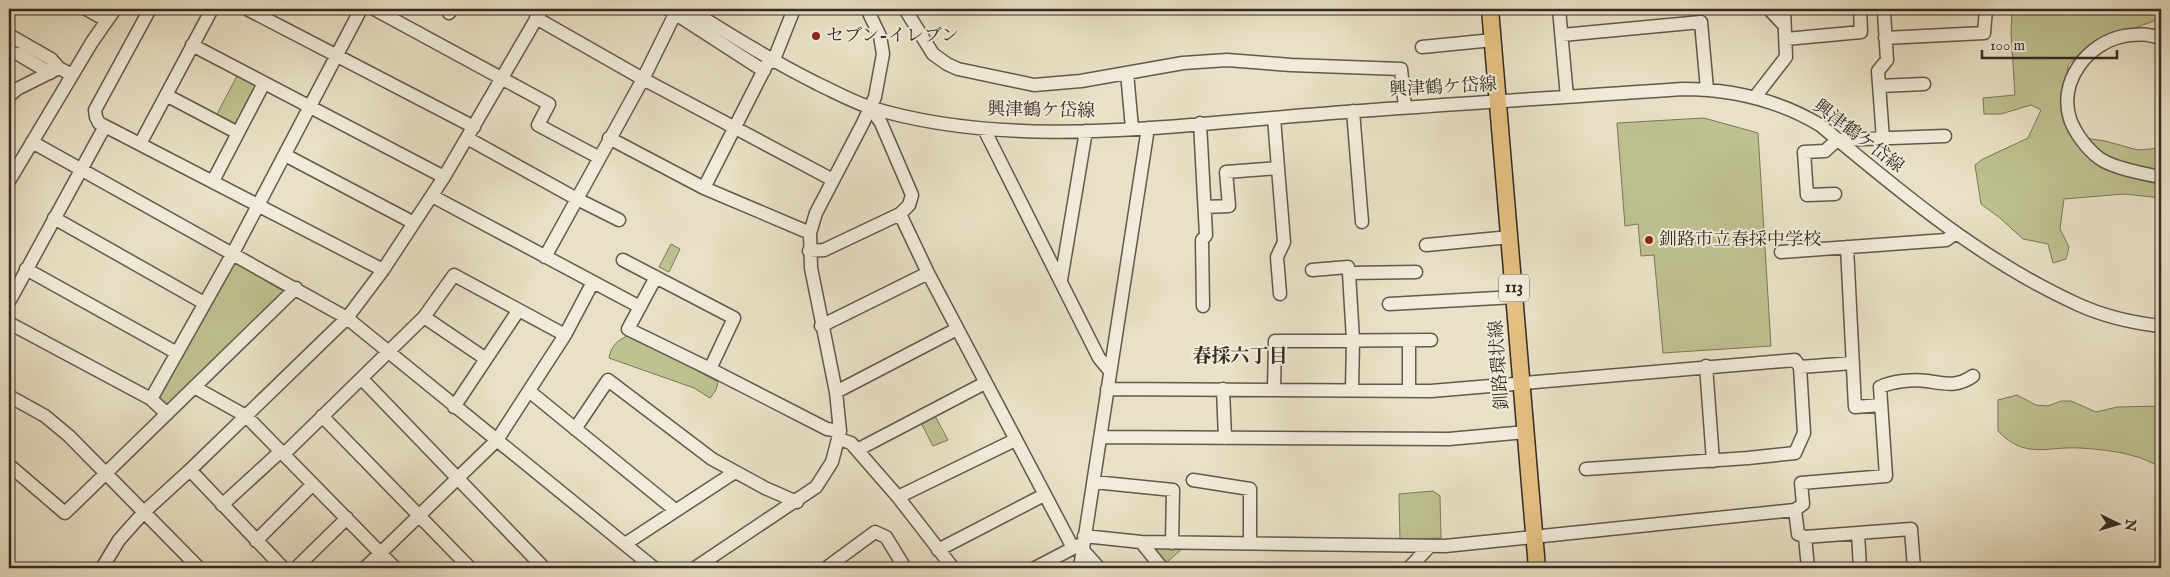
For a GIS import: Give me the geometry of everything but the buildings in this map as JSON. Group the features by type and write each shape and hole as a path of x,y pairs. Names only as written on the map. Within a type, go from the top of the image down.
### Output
{"main road":[{"name":"釧路環状線","path":"1490,9 1537,568"}],"street":[{"path":"86,9 106,20"},
{"path":"9,181 72,75 106,20 115,9"},
{"path":"150,9 95,110 99,123 383,270"},
{"path":"140,144 212,9"},
{"path":"247,9 337,57 471,133 577,199 619,220"},
{"path":"151,399 233,253 361,9"},
{"path":"374,9 549,104 538,126 598,158"},
{"name":"興津鶴ケ岱線","path":"689,9 769,64 855,102 871,108 920,120 984,129 1086,131 1148,128 1405,107 1682,89 1707,89 1755,97 1803,115 1956,232 2022,274 2078,305 2122,319 2161,326"},
{"path":"704,188 769,64 794,9"},
{"path":"905,9 933,54 958,69 1034,85 1081,81 1183,63 1227,60 1291,65 1401,69 1405,107"},
{"path":"1559,9 1567,97"},
{"path":"1769,9 1784,25"},
{"path":"1755,97 1786,57 1784,9"},
{"path":"1786,39 1861,32 1860,9"},
{"path":"1883,139 1878,71 1887,60 1884,12 1887,9"},
{"path":"1885,38 1984,32 1986,9"},
{"path":"695,568 816,488 832,462 839,435 836,392 821,326 809,251 810,233 816,213 871,108 879,79 883,54 880,36 871,10"},
{"path":"545,257 643,79 672,11 769,64"},
{"path":"107,566 119,540 144,512 347,318 383,270 444,177 539,13 643,79 833,180"},
{"path":"1562,35 1701,22 1707,89"},
{"path":"2161,39 2137,34 2115,38 2096,47 2078,66 2071,82 2068,102 2070,119 2083,142 2100,160 2161,178"},
{"path":"9,35 51,59 55,70"},
{"path":"1422,47 1493,40"},
{"path":"192,45 444,177"},
{"path":"9,53 18,54 55,70 72,75"},
{"path":"9,96 17,89 55,70"},
{"path":"1127,72 1132,128"},
{"path":"213,181 264,83"},
{"path":"1879,86 1924,84"},
{"path":"166,95 238,134"},
{"path":"809,251 824,250 900,214 909,205 912,195 886,134 871,108"},
{"path":"1353,111 1362,222"},
{"path":"1274,118 1284,242 1277,257 1280,294"},
{"path":"1200,124 1206,235 1202,240 1203,306"},
{"path":"9,302 105,126"},
{"path":"1080,568 1081,544 1094,482 1109,370 1148,128"},
{"path":"984,129 1099,358 1109,370"},
{"path":"1061,280 1086,131"},
{"path":"1835,194 1807,195 1804,152 1825,150 1838,140 1945,136"},
{"path":"609,138 704,188 810,233"},
{"path":"32,142 347,318 654,568"},
{"path":"284,155 414,223"},
{"path":"1205,207 1229,206 1226,172 1278,168"},
{"path":"432,196 640,307"},
{"path":"900,214 928,273 1044,495 1099,568"},
{"path":"54,218 204,303"},
{"path":"1781,252 1946,240 1956,232"},
{"path":"1426,244 1510,237"},
{"path":"1847,247 1855,407 1882,405"},
{"path":"623,260 734,318 710,369"},
{"path":"1312,270 1348,267 1353,340 1352,390"},
{"path":"26,269 177,353"},
{"path":"1349,273 1416,272"},
{"path":"821,326 928,273"},
{"path":"222,505 283,453 390,353 424,317 454,275 565,335"},
{"path":"656,277 628,329 710,369 839,435 851,443 898,497 954,568"},
{"path":"365,568 420,517 497,440 565,335 593,282"},
{"path":"9,465 64,513 296,288"},
{"path":"1389,304 1515,297"},
{"path":"454,406 518,311"},
{"path":"424,317 486,359"},
{"path":"9,323 151,399 166,414"},
{"path":"836,392 958,329"},
{"path":"1274,390 1275,340 1431,340"},
{"path":"1409,390 1410,341"},
{"path":"1107,389 1431,391 1706,366 1795,360 1800,367 1804,433 1795,453 1713,461 1586,469"},
{"path":"1800,367 1853,363"},
{"path":"1706,366 1713,461"},
{"path":"1035,568 1081,544 1172,542 1430,546 1535,538 1545,535 1795,510 1803,504 1801,483 1886,476 1880,387 1889,383 1926,381 1944,385 1955,385 1973,376"},
{"path":"362,379 544,568"},
{"path":"575,428 608,380 712,459 796,502"},
{"path":"857,450 985,383"},
{"path":"194,387 246,416 395,568"},
{"path":"1223,389 1225,438"},
{"path":"529,391 675,510"},
{"path":"9,396 45,416 69,436 107,472 199,568"},
{"path":"322,416 470,568"},
{"path":"1100,437 1449,439 1526,432"},
{"path":"898,497 1015,440"},
{"path":"190,470 283,568"},
{"path":"626,544 735,472"},
{"path":"1193,480 1250,490 1250,543"},
{"path":"1094,482 1173,490 1172,542"},
{"path":"256,541 313,484"},
{"path":"938,550 1044,495"},
{"path":"1795,510 1798,534 1805,536 1911,529 1914,568"},
{"path":"296,568 347,518"},
{"path":"826,568 875,532 886,537 905,568"},
{"path":"1858,533 1860,568"},
{"path":"1805,536 1808,568"},
{"path":"1140,542 1162,568"},
{"path":"1409,568 1430,546"}],"green space":[{"path":"2012,9 2159,9 2161,11 2159,19 2089,45 2068,65 2064,114 2071,136 2105,141 2138,150 2161,148 2161,198 2124,194 2064,199 2060,229 2069,247 2066,259 2053,263 2048,244 2023,239 1981,204 1975,165 1983,159 2028,138 2041,110 2031,105 2001,114 1984,114 1983,98 2015,95 2011,33"},
{"path":"238,74 258,84 237,125 217,114"},
{"path":"1704,118 1758,133 1771,346 1663,353 1654,255 1641,256 1638,224 1625,226 1617,123"},
{"path":"671,244 680,249 669,272 659,267"},
{"path":"234,262 283,291 168,405 162,403 158,397"},
{"path":"627,336 718,382 716,390 710,398 694,388 609,358 615,344"},
{"path":"2017,395 2036,405 2048,406 2061,401 2071,401 2096,412 2117,407 2161,406 2161,468 2143,459 2112,451 2080,448 2037,450 2018,446 1998,431 1998,400"},
{"path":"934,414 948,440 933,446 920,421"},
{"path":"1433,491 1440,496 1441,538 1400,540 1399,494"},
{"path":"1158,545 1183,548 1166,563 1155,551"}],"place":[{"name":"セブン-イレブン","path":"816,36"},
{"name":"釧路市立春採中学校","path":"1649,240"}],"district":[{"name":"春採六丁目","path":"1240,357"}]}
